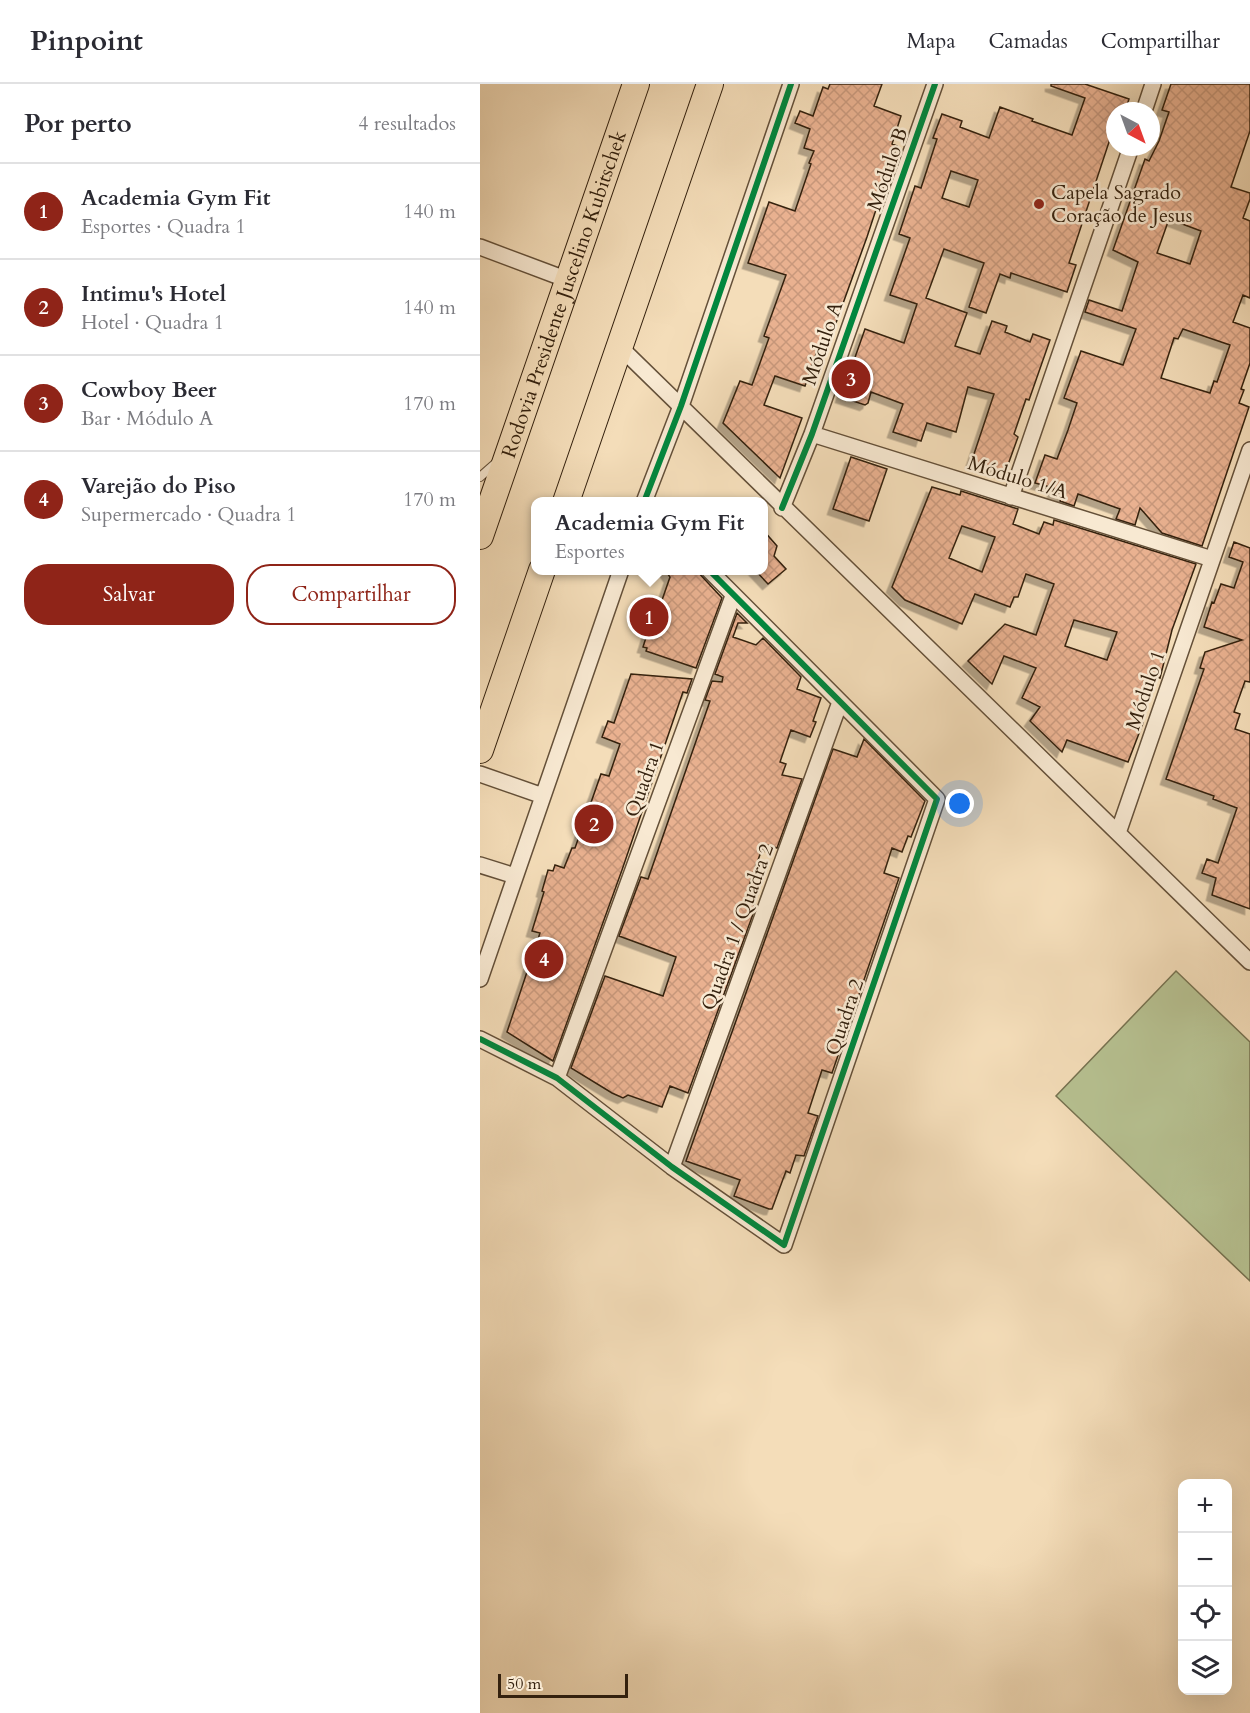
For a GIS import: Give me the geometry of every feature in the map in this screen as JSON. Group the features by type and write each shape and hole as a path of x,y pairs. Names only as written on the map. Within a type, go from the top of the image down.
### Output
{"highway":[{"name":"Rodovia Presidente Juscelino Kubitschek","path":"480,536 636,84"},
{"path":"567,497 710,84"},
{"path":"480,750 540,575"}],"street":[{"path":"647,497 681,406 791,84"},
{"name":"Módulo B","path":"871,266 935,84"},
{"path":"1147,102 1153,84"},
{"path":"1011,497 1129,156"},
{"path":"480,246 568,279"},
{"name":"Módulo A","path":"782,508 812,434 871,266"},
{"path":"620,347 782,508 1250,962"},
{"name":"Módulo 1/A","path":"812,434 1212,560"},
{"path":"1212,560 1250,450"},
{"name":"Módulo 1","path":"1118,833 1212,560"},
{"path":"480,979 619,575"},
{"path":"714,575 840,702"},
{"name":"Quadra 1","path":"557,1078 733,596"},
{"name":"Quadra 2","path":"672,1167 784,1245 936,799 840,702"},
{"name":"Quadra 1 / Quadra 2","path":"672,1167 840,702"},
{"path":"480,774 543,796"},
{"path":"480,865 515,876"},
{"path":"480,1039 557,1078 672,1167"}],"lane":[{"path":"480,477 509,451"}],"green space":[{"path":"1176,971 1250,1042 1250,1281 1056,1096"}],"building":[{"path":"830,84 882,84 874,106 901,116 892,144 897,146 824,356 816,354 805,386 775,376 764,405 802,418 780,478 723,423 740,381 752,385 769,338 764,336 786,275 748,263 769,202 795,211 814,151 804,148 810,129 795,123 800,111 813,116 823,87 828,89"},
{"path":"1051,84 1085,84 1129,99 1128,102 1106,102 1106,151 1069,263 1076,265 1067,292 1011,273 1010,278 1000,274 986,313 969,307 984,263 944,249 926,298 967,313 955,346 980,354 992,321 1007,326 1005,332 1030,342 1033,334 1050,340 1029,400 1026,399 1014,434 1018,437 1005,473 971,463 994,394 968,387 956,432 927,423 921,441 893,432 903,404 871,392 868,403 865,405 841,397 865,329 904,343 917,304 890,295 910,238 899,234 915,186 921,188 937,139 933,138 942,114 962,121 960,127 989,138 1000,107 1072,135 1085,98 1051,86","holes":["951,171 978,180 969,207 942,198"]},
{"path":"1171,84 1250,84 1250,131 1231,187 1250,193 1243,218 1250,221 1250,298 1243,295 1233,322 1250,328 1250,363 1239,403 1249,407 1202,546 1162,533 1140,508 1135,525 1116,519 1120,509 1078,494 1074,506 1060,501 1062,495 1053,492 1054,488 1035,483 1045,455 1057,459 1068,430 1077,403 1064,398 1081,351 1123,365 1136,329 1085,312 1089,300 1122,311 1138,262 1113,250 1145,159 1149,161 1152,156 1160,156 1160,138 1169,112 1162,110","holes":["1169,219 1201,231 1190,264 1157,253","1183,329 1230,345 1217,382 1214,381 1210,393 1161,378 1174,338 1178,339"]},
{"path":"851,457 887,469 869,521 833,509"},
{"path":"932,487 960,495 961,491 1018,509 1013,524 1039,534 1044,522 1053,525 1054,520 1196,564 1172,630 1160,678 1148,675 1134,720 1143,723 1128,762 1067,740 1062,752 1030,721 1040,707 1022,698 1036,668 1004,656 992,684 968,661 1005,624 1036,635 1054,584 1026,574 1018,597 1014,597 1010,607 975,594 962,624 905,600 892,587","holes":["962,526 995,537 982,572 949,558","1074,620 1117,632 1107,660 1065,646"]},
{"path":"768,536 777,546 774,556 786,569 768,584 760,575 768,575"},
{"path":"1234,542 1250,548 1250,682 1245,681 1234,712 1240,714 1235,729 1250,734 1250,909 1212,895 1216,878 1202,873 1207,859 1218,863 1237,808 1213,799 1214,796 1166,779 1204,669 1200,668 1205,652 1242,640 1204,627 1221,584 1234,588 1243,562 1229,557"},
{"path":"669,575 701,575 722,598 696,668 646,651 647,648 643,647 670,577"},
{"path":"737,613 747,623 738,623 733,637 756,645 763,638 801,677 797,689 821,698 810,737 791,730 780,762 786,764 782,775 802,779 777,848 764,844 752,876 745,901 756,906 688,1093 670,1086 662,1107 628,1095 623,1098 571,1068 605,976 663,996 676,957 619,936 641,877 648,879 710,701 705,700 712,681 722,682 723,677 715,674"},
{"path":"631,674 692,679 687,693 683,692 553,1061 507,1032 540,933 532,931 548,870 553,871 555,865 564,868 572,848 575,848 601,774 609,776 620,744 602,737 608,721 614,723"},
{"path":"864,739 925,801 911,837 908,836 902,852 892,848 884,873 899,878 832,1073 822,1070 808,1113 818,1116 804,1156 796,1155 790,1173 786,1171 772,1209 769,1209 734,1196 740,1180 686,1161 833,749 857,757"}],"cycle path":[{"path":"646,497 681,406 791,84"},
{"path":"782,508 812,434 935,84"},
{"path":"480,1039 557,1078 672,1167 784,1245 937,799 714,575"}],"place":[{"name":"Capela Sagrado Coração de Jesus","path":"1039,204"},
{"name":"Cowboy Beer","path":"851,379"},
{"name":"Academia Gym Fit","path":"649,617"},
{"name":"Intimu's Hotel","path":"594,824"},
{"name":"Varejão do Piso","path":"544,959"}]}
